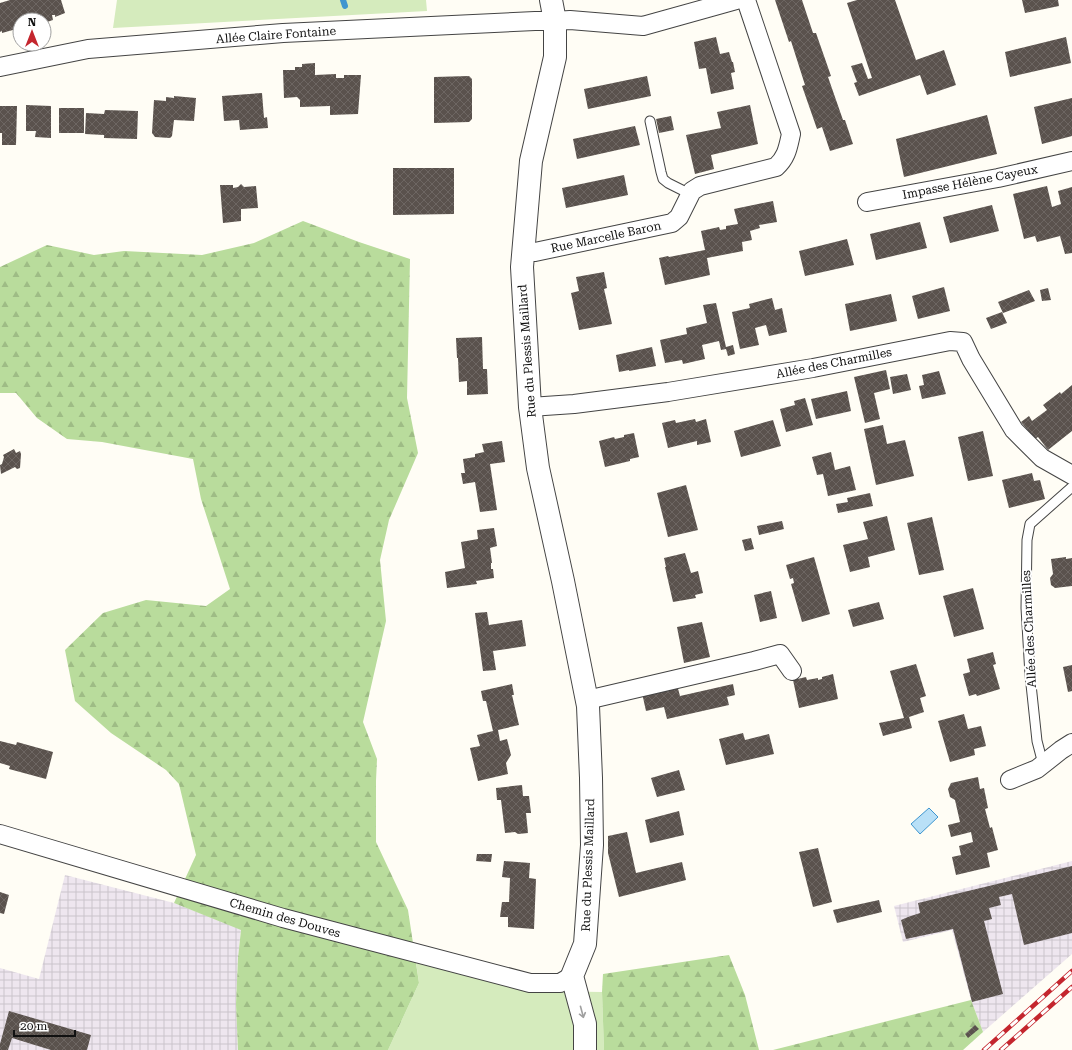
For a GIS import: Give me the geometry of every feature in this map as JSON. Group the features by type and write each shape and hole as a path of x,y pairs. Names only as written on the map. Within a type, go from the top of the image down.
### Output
{"street":[{"name":"Rue du Plessis Maillard","path":"551,0 555,22 555,57 531,161 522,267 530,407 538,468 564,580 588,706 592,845 585,944 572,976"},
{"name":"Allée Claire Fontaine","path":"0,67 88,49 283,33 555,22 570,20 643,26 736,0"},
{"path":"690,194 700,186 776,166 784,158 788,147 791,134 746,0"},
{"name":"Impasse Hélène Cayeux","path":"867,202 998,178 1072,161"},
{"name":"Rue Marcelle Baron","path":"523,251 535,252 672,223 679,217 690,194"},
{"name":"Allée des Charmilles","path":"530,407 574,404 668,392 813,368 950,341 963,342 1014,430 1042,458 1072,475"},
{"path":"587,700 780,654 792,671"},
{"path":"1010,780 1037,770 1061,750 1072,744"},
{"name":"Chemin des Douves","path":"0,834 283,918 530,983 560,983 572,976"},
{"path":"572,976 585,1024 585,1050"}],"lane":[{"path":"650,121 663,179 690,194"},
{"name":"Allée des Charmilles","path":"1043,764 1037,741 1030,667 1026,608 1027,540 1030,524 1072,487"}],"shaded area":[{"path":"1072,861 1072,954 983,1032 971,1000 952,930 903,942 894,906"},
{"path":"65,875 174,903 241,929 236,1004 238,1050 0,1050 0,968 39,979"}],"green space":[{"path":"117,0 426,0 427,11 113,28"},
{"path":"303,221 410,259 407,398 418,453 389,520 380,560 386,621 363,722 377,759 376,842 408,910 419,983 388,1050 238,1050 236,1004 241,930 174,903 196,855 179,784 166,770 111,733 75,701 65,650 103,613 146,600 206,606 230,589 201,499 193,459 102,442 67,439 37,418 16,393 0,393 0,267 47,245 94,255 124,251 202,255 254,243"},
{"path":"729,955 745,995 759,1050 604,1050 602,992 603,974"},
{"path":"416,962 537,991 602,992 604,1050 388,1050 419,983"},
{"path":"971,1000 983,1032 963,1050 773,1050"}],"water":[{"path":"929,808 938,817 920,834 911,824"}],"building":[{"path":"10,0 61,0 65,13 55,17 55,15 52,15 52,12 12,12 12,30 2,33 2,31 0,32 0,3"},
{"path":"775,0 802,0 813,33 816,33 831,76 828,77 853,144 830,151 822,127 817,129 802,86 805,85 791,41 789,42"},
{"path":"857,0 895,0 916,60 944,50 956,85 927,95 920,75 859,96 854,83 857,82 851,66 862,63 868,79 872,78 847,3"},
{"path":"1022,0 1058,0 1059,6 1025,13"},
{"path":"716,37 720,54 729,52 733,62 735,72 731,73 734,89 711,94 706,68 699,69 694,42"},
{"path":"1066,37 1071,63 1010,77 1005,52"},
{"path":"315,63 315,75 336,74 336,78 344,78 344,75 361,75 358,114 330,115 330,106 300,107 300,100 297,97 284,98 283,70 295,70 295,67 302,67 302,64"},
{"path":"469,76 472,79 472,119 469,122 434,123 434,77"},
{"path":"647,76 651,96 588,109 584,89"},
{"path":"262,93 264,118 267,117 268,128 240,130 239,120 224,121 222,96"},
{"path":"174,96 196,98 194,121 174,120 172,136 170,138 155,137 152,133 154,100 166,101 166,97 174,98"},
{"path":"1072,98 1072,136 1042,144 1034,107"},
{"path":"26,105 51,106 51,138 35,137 36,131 26,131"},
{"path":"750,105 758,144 711,155 714,169 695,174 686,135 721,128 717,112"},
{"path":"0,106 17,106 16,145 2,145 2,133 0,133"},
{"path":"59,108 84,108 84,133 59,133"},
{"path":"105,110 138,111 137,139 104,138 104,135 85,134 86,113 104,114"},
{"path":"987,115 997,154 904,177 896,139"},
{"path":"671,116 674,130 659,133 656,119"},
{"path":"635,126 640,145 577,159 573,139"},
{"path":"393,168 454,168 454,214 393,215"},
{"path":"624,175 628,195 566,208 562,188"},
{"path":"241,184 244,187 256,186 258,208 241,209 241,221 223,223 220,185 233,185 233,188 238,187"},
{"path":"1047,186 1052,207 1061,204 1058,191 1072,187 1072,253 1065,254 1060,236 1037,242 1035,236 1024,239 1013,194"},
{"path":"773,201 777,222 759,225 760,228 750,231 752,240 742,242 743,251 707,258 710,275 665,285 659,258 705,250 701,231 719,227 720,230 726,229 726,226 738,224 734,209"},
{"path":"992,205 999,231 950,243 943,217"},
{"path":"920,222 927,248 876,260 870,234"},
{"path":"847,239 854,265 805,276 799,251"},
{"path":"604,272 607,288 604,289 612,324 579,330 571,293 579,291 576,277"},
{"path":"944,287 950,311 918,319 912,296"},
{"path":"1048,288 1051,300 1042,301 1040,290"},
{"path":"1029,290 1035,301 1003,313 998,302"},
{"path":"891,294 897,321 850,331 845,304"},
{"path":"772,298 775,310 782,308 787,332 769,336 766,325 755,328 759,345 740,349 732,312 750,308 749,304"},
{"path":"716,303 726,347 733,345 735,354 728,356 726,349 721,350 719,341 702,345 705,359 683,364 682,360 665,363 660,340 687,334 686,328 707,323 703,305"},
{"path":"1002,312 1007,323 991,329 986,318"},
{"path":"482,337 483,369 487,369 488,394 467,395 467,381 459,382 456,338"},
{"path":"652,347 656,366 619,372 616,355"},
{"path":"886,370 890,389 874,393 880,419 865,423 854,377"},
{"path":"939,371 946,394 922,399 919,386 924,385 922,375"},
{"path":"907,374 911,390 893,394 890,377"},
{"path":"1072,385 1072,431 1048,450 1038,437 1035,439 1021,422 1029,416 1032,421 1047,410 1043,405"},
{"path":"847,391 851,411 816,419 811,399"},
{"path":"805,398 813,425 786,432 780,409 795,405 794,401"},
{"path":"695,419 696,422 706,419 711,442 697,445 697,441 668,448 662,423 675,420 676,423"},
{"path":"773,420 781,446 741,457 734,431"},
{"path":"883,425 887,444 905,440 914,476 876,485 864,429"},
{"path":"983,431 993,476 968,481 958,437"},
{"path":"634,433 639,457 630,459 630,461 605,467 599,441 614,437 615,439 624,437 624,435"},
{"path":"502,441 505,462 490,464 497,510 480,512 475,482 463,484 461,473 465,473 463,459 475,457 475,454 484,452 482,444"},
{"path":"14,449 16,453 20,451 21,454 20,468 17,469 15,467 1,474 0,465 2,464 4,457 3,455"},
{"path":"831,452 835,470 850,466 856,490 828,496 823,474 817,475 812,457"},
{"path":"1032,473 1034,481 1040,480 1045,499 1009,508 1002,480"},
{"path":"686,485 698,530 668,537 657,493"},
{"path":"870,493 873,506 838,513 836,504 848,502 847,498"},
{"path":"887,516 895,550 868,557 870,567 850,572 843,545 868,539 863,522"},
{"path":"932,517 944,570 919,575 907,523"},
{"path":"782,521 784,529 759,535 757,526"},
{"path":"494,528 497,546 490,548 492,563 491,569 493,569 494,578 476,581 477,584 447,588 445,572 465,568 461,542 478,539 477,530"},
{"path":"751,538 754,549 745,551 742,540"},
{"path":"685,553 691,573 698,571 703,593 695,595 696,598 673,602 664,558"},
{"path":"814,557 830,614 802,622 791,584 794,583 793,578 790,579 786,565"},
{"path":"1066,557 1066,559 1072,558 1072,586 1055,588 1051,585 1050,578 1053,574 1051,559"},
{"path":"973,588 984,629 954,637 943,596"},
{"path":"771,591 777,618 760,622 754,595"},
{"path":"879,602 884,619 853,627 848,610"},
{"path":"487,612 489,625 522,620 526,646 493,651 496,670 483,671 475,613"},
{"path":"702,622 710,657 684,663 677,627"},
{"path":"993,652 996,664 993,665 1000,689 977,696 976,694 969,696 963,674 970,672 967,659"},
{"path":"916,664 926,696 920,698 924,712 909,717 912,728 883,736 879,723 904,718 890,671"},
{"path":"1072,665 1072,691 1068,692 1063,667"},
{"path":"833,674 838,699 799,708 793,680 806,677 807,680 818,678 818,680 822,679 822,677"},
{"path":"512,684 514,695 512,695 519,725 498,730 500,741 507,739 511,755 506,763 508,774 478,781 470,748 480,746 477,735 493,731 486,701 483,701 481,691"},
{"path":"733,684 735,695 727,697 729,705 667,719 664,707 646,711 642,693 677,685 680,696"},
{"path":"964,714 968,729 981,726 986,746 974,749 975,755 950,762 938,721"},
{"path":"743,733 745,740 769,734 774,754 726,765 719,739"},
{"path":"0,741 16,745 17,742 53,752 46,779 9,769 10,766 0,763"},
{"path":"679,770 685,790 657,797 651,778"},
{"path":"978,777 980,789 984,788 988,808 985,809 990,828 992,827 998,850 987,853 990,867 956,875 952,857 961,855 959,846 973,842 971,832 951,837 948,825 960,822 955,800 950,797 948,789 951,783"},
{"path":"522,785 523,796 529,796 531,813 526,813 528,833 505,833 501,800 497,800 496,788"},
{"path":"679,811 684,835 650,843 645,820"},
{"path":"627,832 636,873 682,862 686,880 619,897 608,853 608,836"},
{"path":"818,848 832,902 813,907 799,852"},
{"path":"477,854 492,854 491,862 476,861"},
{"path":"504,861 530,863 529,878 536,879 534,929 508,927 508,917 500,917 502,902 509,902 510,878 502,877"},
{"path":"1072,866 1072,933 1024,945 1012,894 999,897 1001,905 989,908 992,919 984,921 1003,994 972,1002 953,929 906,939 901,920 920,913 918,903"},
{"path":"0,892 9,895 4,914 0,913"},
{"path":"879,900 882,912 837,923 833,910"},
{"path":"9,1011 91,1035 87,1050 51,1050 12,1038 8,1050 0,1050 0,1044"},
{"path":"975,1025 979,1029 968,1038 965,1034"}],"waterway":[{"path":"343,0 345,6"}],"railway":[{"path":"984,1050 1072,971"},
{"path":"1001,1050 1072,987"}]}
